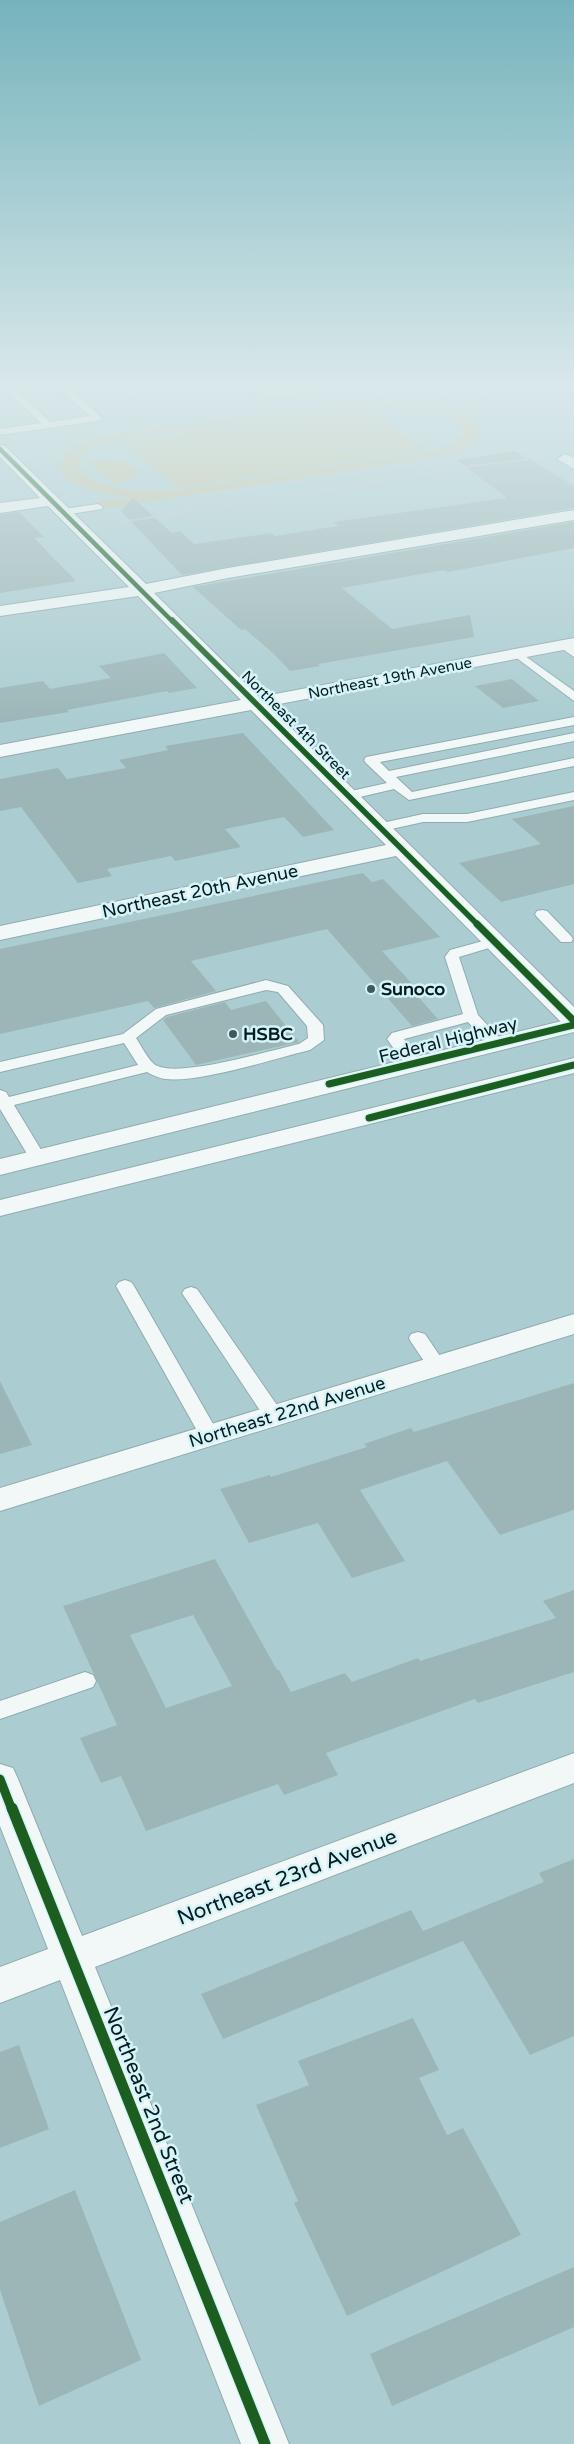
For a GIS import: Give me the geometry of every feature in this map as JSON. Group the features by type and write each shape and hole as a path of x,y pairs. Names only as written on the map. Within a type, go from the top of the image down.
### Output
{"street":[{"name":"Northeast 4th Street","path":"49,498 143,590 399,849 574,1020"},
{"path":"0,508 52,501"},
{"path":"0,611 143,590 228,573 574,515"},
{"name":"Northeast 19th Avenue","path":"0,751 518,654 570,647"},
{"name":"Northeast 20th Avenue","path":"0,933 399,849"},
{"name":"Federal Highway","path":"0,1167 574,1025"},
{"path":"0,1208 574,1065"},
{"name":"Northeast 22nd Avenue","path":"0,1500 574,1324"},
{"name":"Northeast 23rd Avenue","path":"0,1985 574,1768"},
{"name":"Northeast 2nd Street","path":"0,1779 265,2444"}],"lane":[{"path":"64,512 98,507"},
{"path":"518,654 574,697"},
{"path":"574,720 370,760 409,796 574,762"},
{"path":"386,775 574,737"},
{"path":"347,796 397,785"},
{"path":"378,828 423,818 467,818 574,796"},
{"path":"542,914 566,939"},
{"path":"494,942 455,953 452,957 471,1016 496,1044"},
{"path":"0,1067 128,1037 161,1012 266,985 283,989 315,1025 317,1033 316,1040 304,1047 185,1074 165,1074 148,1067 128,1037"},
{"path":"413,1064 395,1040 398,1036 471,1016"},
{"path":"38,1158 2,1099 148,1067"},
{"path":"125,1286 210,1436"},
{"path":"191,1293 274,1416"},
{"path":"418,1338 437,1366"},
{"path":"0,1710 85,1681"}],"path":[{"path":"186,511 193,501 200,498"},
{"path":"112,513 122,522 268,498"}],"green space":[{"path":"124,498 171,498 100,509 93,503"}],"building":[{"path":"133,498 172,533 180,531 194,544 271,533 275,536 338,526 334,522 507,498 574,498 574,508 182,575 121,511"},
{"path":"19,512 44,537 34,538 76,581 0,593 0,515"},
{"path":"574,522 574,548 448,572 444,570 342,588 392,629 470,615 474,637 318,664 320,666 290,671 273,653 245,629 241,630 193,587"},
{"path":"164,653 197,688 169,693 167,691 67,710 69,712 0,723 0,688 43,681 50,689 111,678 99,666"},
{"path":"512,679 539,701 503,708 475,686"},
{"path":"243,733 334,830 303,837 284,817 225,829 241,847 175,861 171,856 107,869 112,876 78,883 21,807 0,811 0,779 58,768 67,779 126,768 119,760 168,750 165,746"},
{"path":"574,806 574,884 501,902 459,863 541,844 512,819"},
{"path":"363,873 372,882 383,879 440,937 382,951 416,988 412,990 438,1019 412,1026 327,929 191,961 216,991 154,1008 148,1001 0,1034 0,949"},
{"name":"HSBC","path":"266,1001 299,1042 196,1065 163,1020 167,1017 225,1002 231,1010"},
{"path":"0,1381 32,1445 0,1454"},
{"path":"574,1383 574,1510 500,1535 447,1461 360,1490 405,1561 352,1578 318,1523 249,1543 220,1489 270,1475 271,1477 367,1447 364,1444 411,1428 414,1432"},
{"path":"215,1559 291,1692 345,1673 352,1682 418,1658 420,1661 556,1618 543,1601 574,1590 574,1672 478,1703 475,1699 326,1753 338,1775 284,1795 278,1784 146,1831 121,1776 101,1783 80,1738 117,1725 63,1606","holes":["193,1615 232,1686 166,1708 130,1635"]},
{"path":"574,1859 574,2036 530,2055 463,1941 223,2039 201,1994 411,1910 423,1931 544,1882 539,1873"},
{"path":"413,2018 439,2070 419,2078 447,2135 463,2128 521,2235 347,2316 294,2203 298,2201 256,2105 309,2085 298,2061"},
{"path":"19,2045 49,2129 0,2148 0,2052"},
{"path":"75,2190 141,2360 39,2406 0,2290 0,2222"},
{"path":"574,2267 574,2327 392,2406 370,2354"}],"cycle path":[{"path":"49,498 574,1021"},
{"path":"329,1084 574,1025"},
{"path":"369,1118 574,1065"},
{"path":"0,1779 265,2444"}],"place":[{"name":"Sunoco","path":"371,989"},
{"name":"HSBC","path":"233,1034"}]}
